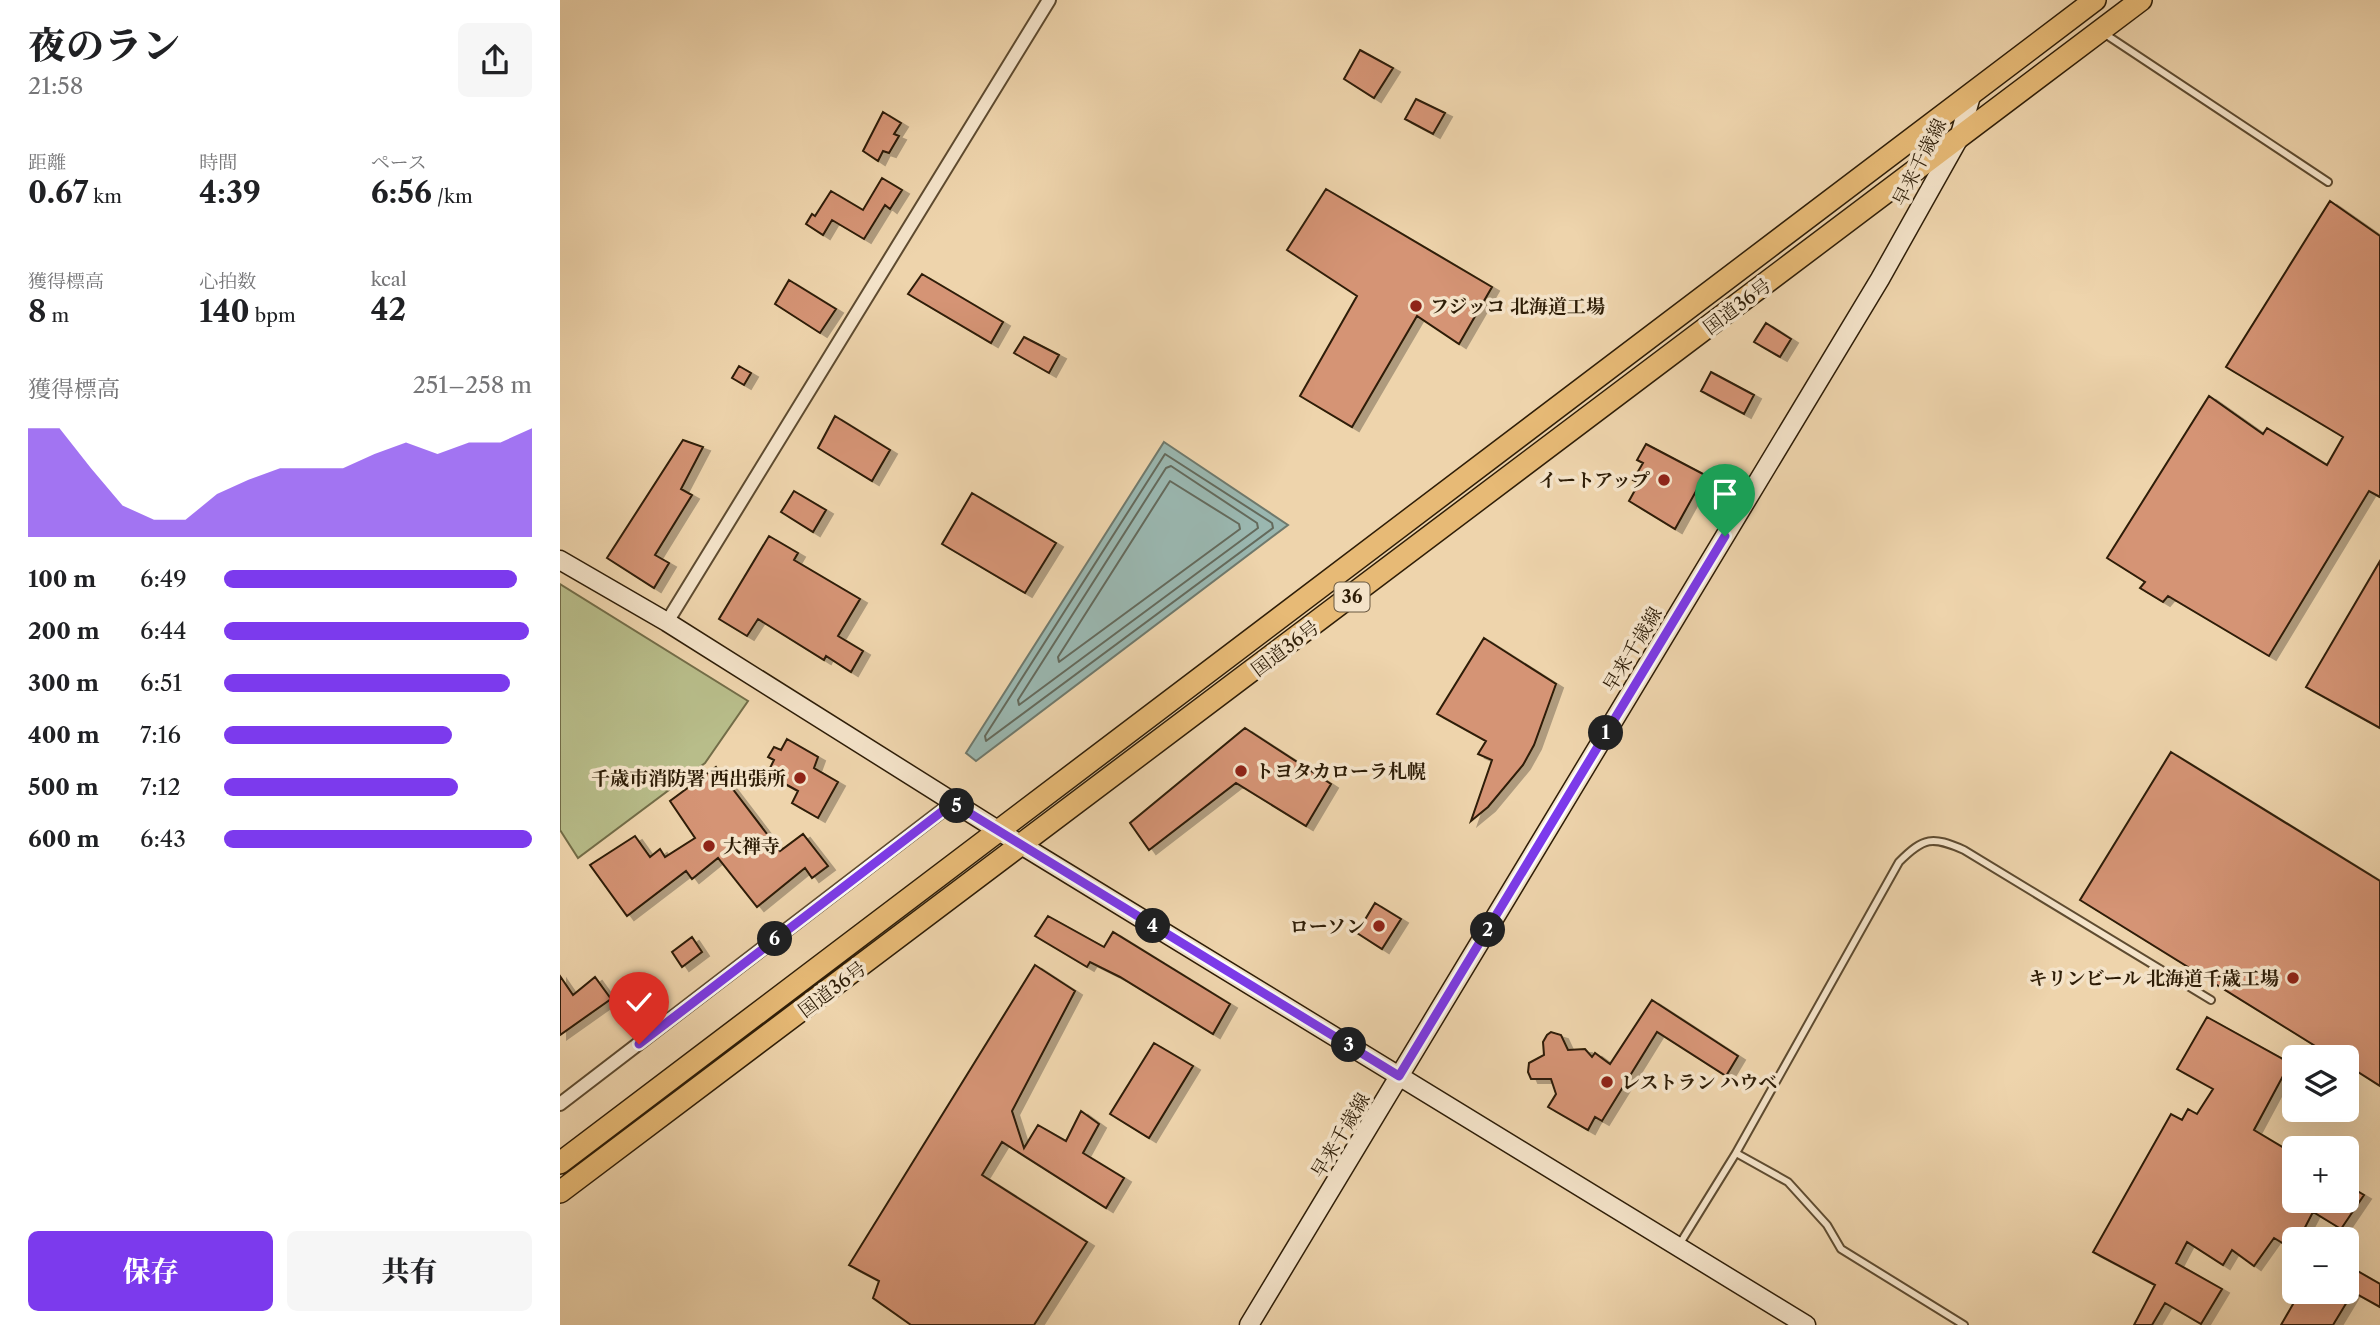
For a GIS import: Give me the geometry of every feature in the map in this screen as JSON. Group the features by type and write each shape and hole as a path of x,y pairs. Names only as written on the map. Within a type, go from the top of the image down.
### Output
{"highway":[{"name":"国道36号","path":"560,1163 2095,0"},
{"name":"国道36号","path":"560,1192 1023,846 2141,0"}],"street":[{"path":"667,622 1049,0"},
{"name":"早来千歳線","path":"1249,1325 1873,291 1959,138 1971,96"},
{"path":"560,560 667,622 953,803 1806,1325"},
{"path":"560,1104 953,803"}],"lane":[{"path":"2101,31 2328,182"},
{"path":"1678,1247 1736,1153 1899,862 1919,842 1941,840 1964,850 2211,1000"},
{"path":"1736,1153 1788,1182 1827,1226 1841,1249 1964,1325"}],"green space":[{"path":"560,584 748,701 705,763 578,858 560,830"}],"water":[{"path":"1164,442 1288,525 976,761 966,753"}],"building":[{"path":"1360,50 1393,68 1374,98 1344,79"},
{"path":"1416,99 1445,113 1433,134 1405,119"},
{"path":"883,112 901,123 894,134 899,136 889,153 883,151 878,161 863,151"},
{"path":"882,178 902,190 890,209 885,205 864,239 832,220 823,235 806,224 812,214 815,216 831,191 863,210"},
{"name":"フジッコ 北海道工場","path":"1326,189 1492,287 1459,344 1417,316 1352,427 1300,396 1357,296 1287,250"},
{"path":"2330,201 2380,236 2380,497 2369,491 2269,656 2168,596 2163,602 2140,588 2145,582 2107,558 2209,396 2263,434 2267,428 2327,465 2343,437 2226,367"},
{"path":"922,274 1003,322 991,343 908,294"},
{"path":"789,280 836,309 820,333 775,304"},
{"path":"1766,323 1791,339 1780,357 1754,342"},
{"path":"1024,337 1059,355 1049,373 1014,353"},
{"path":"739,366 751,373 744,385 732,378"},
{"path":"1711,372 1754,395 1744,414 1701,391"},
{"path":"835,416 890,450 872,481 818,448"},
{"path":"683,440 703,447 681,489 692,495 655,555 669,563 654,588 607,558"},
{"path":"1646,444 1705,475 1675,529 1629,501 1639,483 1633,480 1643,463 1637,460"},
{"path":"794,491 826,510 813,532 781,512"},
{"path":"972,493 1056,543 1025,593 942,544"},
{"path":"769,536 798,553 794,560 860,599 838,636 863,651 851,672 826,656 824,660 758,619 747,636 719,619"},
{"path":"2380,561 2380,728 2306,687"},
{"path":"1484,638 1556,684 1534,745 1523,765 1488,807 1471,821 1492,760 1478,754 1486,741 1437,714"},
{"path":"1245,728 1331,784 1306,826 1236,783 1149,850 1130,823"},
{"path":"787,739 818,757 814,768 838,782 818,818 792,803 798,791 767,774 774,760 768,757 774,747 781,750"},
{"name":"キリンビール 北海道千歳工場","path":"2171,752 2380,881 2380,1086 2359,1073 2359,1045 2314,1045 2080,900"},
{"path":"716,767 780,851 803,834 828,866 812,878 805,868 757,907 718,858 692,879 686,871 627,916 590,865 635,836 650,857 660,849 665,857 695,838 670,801"},
{"name":"ローソン","path":"1375,903 1401,919 1382,949 1357,933"},
{"path":"1048,916 1104,947 1113,932 1230,1004 1213,1034 1120,977 1090,962 1087,967 1035,936"},
{"path":"692,937 702,952 682,967 672,952"},
{"path":"1035,965 1075,991 1012,1111 1024,1148 1038,1125 1066,1141 1081,1111 1099,1124 1083,1153 1124,1178 1106,1208 1002,1142 982,1175 1087,1242 1034,1325 911,1325 873,1298 879,1281 849,1265"},
{"path":"560,976 573,995 595,977 611,999 560,1035"},
{"path":"1652,1000 1738,1056 1726,1076 1657,1032 1602,1121 1595,1117 1588,1130 1548,1107 1556,1094 1551,1079 1531,1079 1528,1072 1529,1063 1544,1055 1543,1042 1547,1035 1551,1032 1561,1035 1568,1050 1585,1049 1592,1057 1595,1053 1610,1064"},
{"name":"キリンビール 北海道千歳工場","path":"2207,1017 2282,1059 2282,1078 2254,1130 2282,1147 2282,1213 2312,1213 2305,1227 2282,1227 2282,1243 2274,1238 2254,1266 2232,1250 2223,1265 2187,1242 2176,1263 2222,1289 2201,1324 2165,1303 2152,1325 2134,1325 2155,1285 2093,1252 2171,1114 2182,1120 2188,1109 2197,1114 2213,1089 2177,1069"},
{"path":"1154,1043 1193,1066 1149,1138 1110,1114"},
{"name":"キリンビール 北海道千歳工場","path":"2315,1213 2352,1213 2342,1227"},
{"path":"2359,1272 2380,1284 2380,1307 2359,1295"},
{"path":"2293,1304 2346,1304 2333,1325 2281,1325"}],"place":[{"name":"フジッコ 北海道工場","path":"1416,306"},
{"name":"イートアップ","path":"1664,480"},
{"name":"トヨタカローラ札幌","path":"1241,771"},
{"name":"千歳市消防署 西出張所","path":"800,778"},
{"name":"大禅寺","path":"709,846"},
{"name":"ローソン","path":"1379,926"},
{"name":"キリンビール 北海道千歳工場","path":"2293,978"},
{"name":"レストラン ハウベ","path":"1607,1082"}],"route":[{"path":"639,1044 953,803 1399,1076 1725,536"}]}
